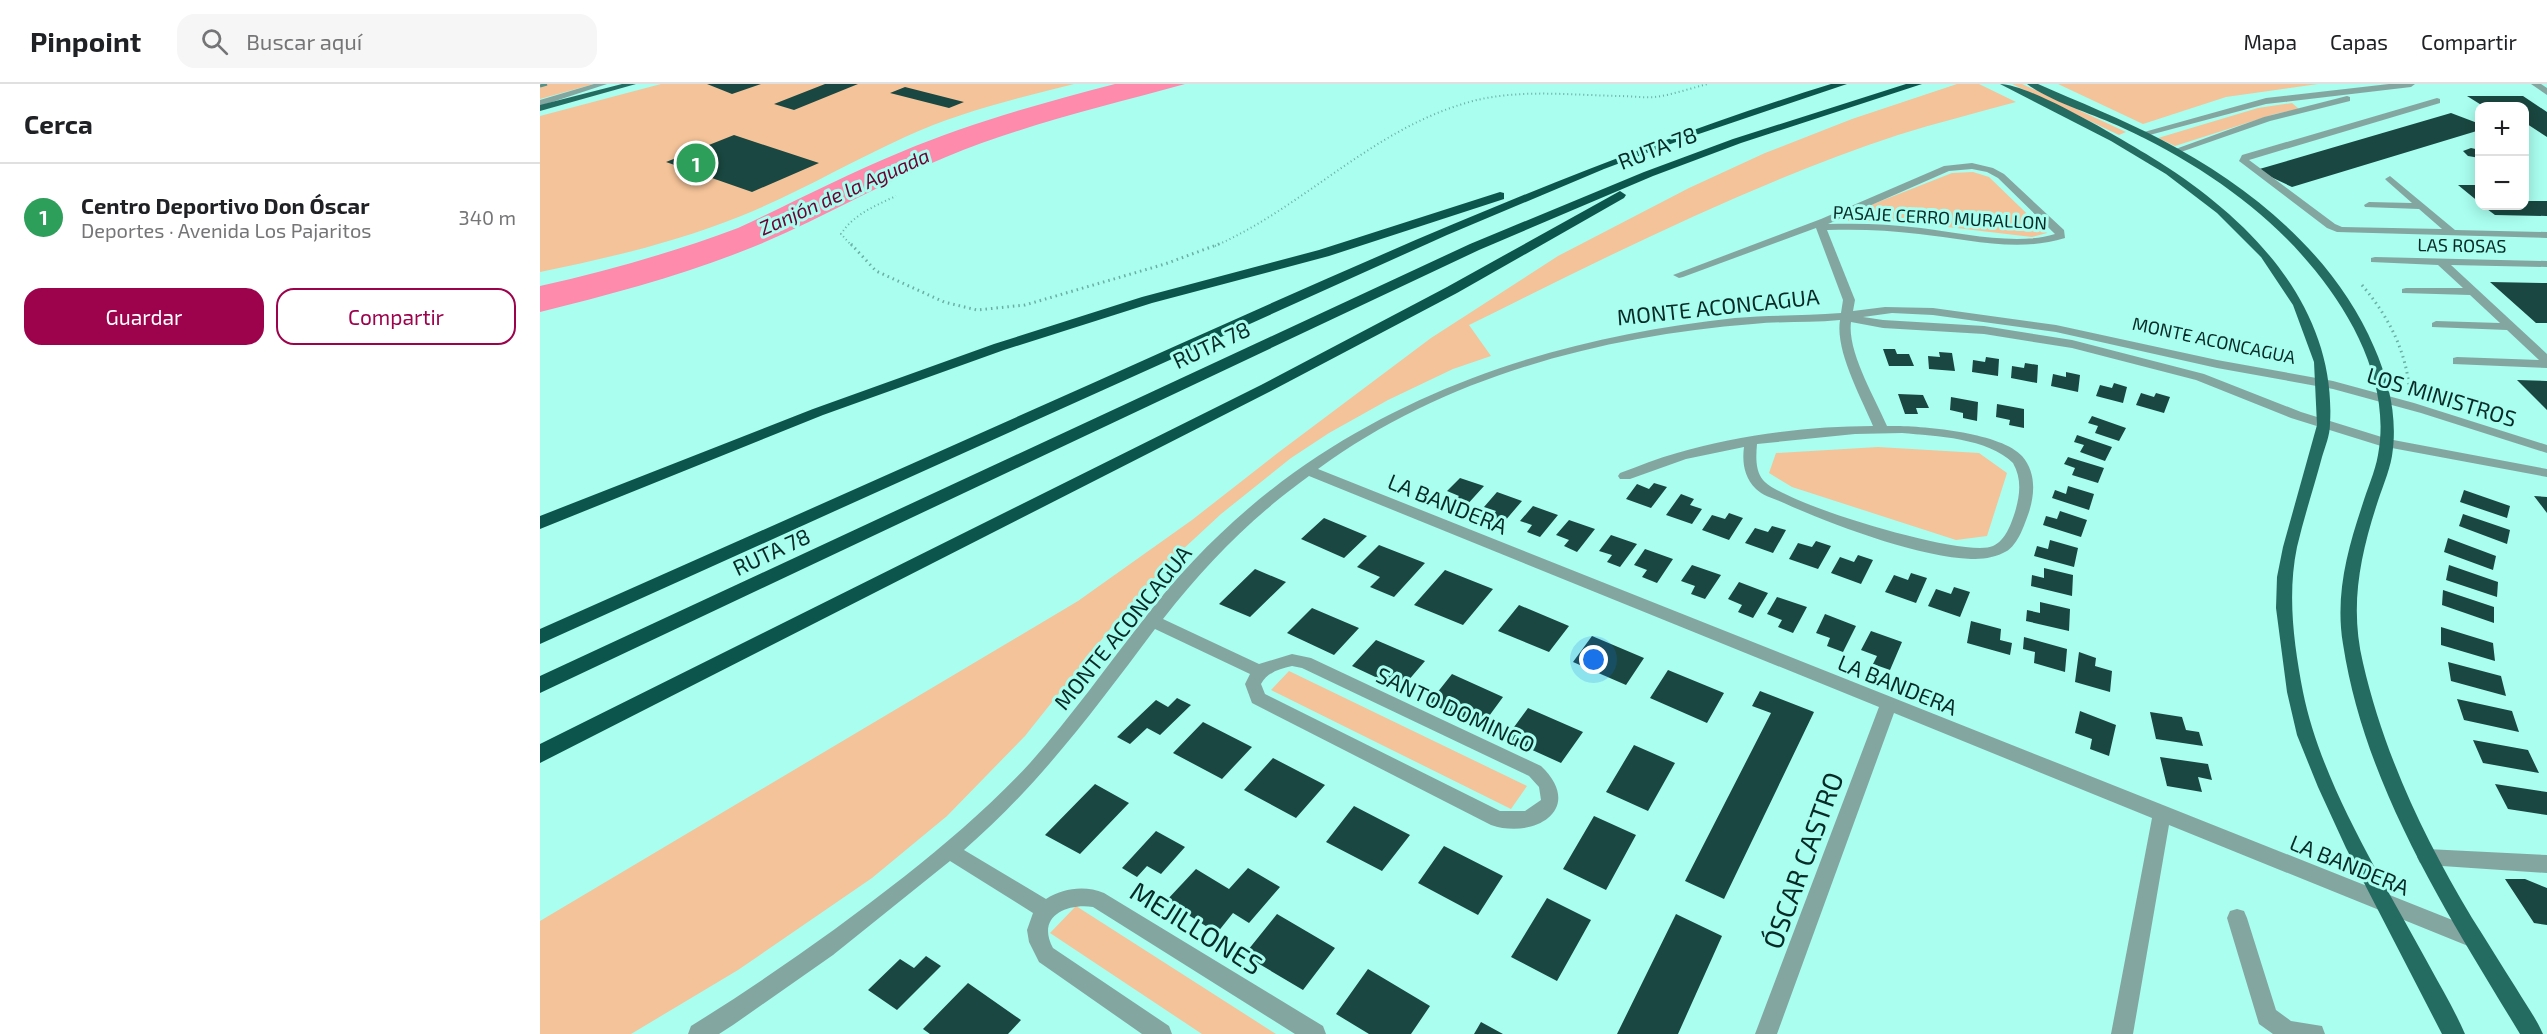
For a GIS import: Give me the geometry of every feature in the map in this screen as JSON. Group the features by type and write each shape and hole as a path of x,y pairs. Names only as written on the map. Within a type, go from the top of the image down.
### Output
{"highway":[{"name":"RUTA 78","path":"540,638 1362,267 1599,167 1705,127 1842,84"},
{"name":"RUTA 78","path":"540,685 1383,288 1547,215 1674,164 1785,124 1917,84"},
{"path":"540,754 1355,342 1556,232 1674,164"},
{"path":"540,523 808,416 999,347 1147,300 1334,250 1529,187 1599,167"}],"main road":[{"path":"540,108 632,84"},
{"path":"2004,84 2089,124 2145,156 2224,213 2275,267 2310,327 2325,383 2324,425 2290,547 2284,608 2288,648 2306,735 2326,787 2454,1034"},
{"path":"2031,84 2175,151 2252,203 2285,232 2325,276 2362,332 2384,398 2387,414 2386,443 2385,457 2354,558 2348,594 2350,647 2368,720 2394,789 2427,857 2532,1034"},
{"path":"2142,134 2145,156"}],"street":[{"path":"540,103 603,84"},
{"path":"2142,134 2266,101 2412,84"},
{"path":"2175,151 2267,119 2412,84"},
{"path":"2535,84 2547,92"},
{"path":"2437,101 2244,160 2248,166 2331,226 2342,230 2547,235"},
{"name":"PASAJE CERRO MURALLON","path":"1972,166 1990,170 2001,176 2060,232 2061,236 2054,241 2031,242 1885,227 1823,224 1833,215 1947,168 1972,166"},
{"path":"2390,179 2454,234"},
{"path":"2368,205 2422,206"},
{"path":"1679,275 1823,224"},
{"name":"PASAJE CERRO MURALLON","path":"1823,224 1849,300 1844,332 1848,349 1881,428"},
{"name":"LAS ROSAS","path":"2375,260 2547,264"},
{"path":"2440,261 2547,363"},
{"path":"2406,291 2473,292"},
{"name":"MONTE ACONCAGUA","path":"699,1034 810,961 991,816 1036,769 1151,620 1200,563 1239,524 1307,470 1344,446 1419,404 1471,383 1563,352 1610,340 1755,320 1845,316 1889,310 2001,320 2081,333 2236,368 2325,383"},
{"name":"MONTE ACONCAGUA","path":"1845,316 1883,324 1984,330 2072,344 2200,377 2324,425"},
{"path":"2436,325 2510,327"},
{"path":"2457,361 2547,363"},
{"name":"LOS MINISTROS","path":"2325,383 2384,398 2547,449"},
{"path":"2324,425 2386,443 2547,473"},
{"path":"1625,476 1689,454 1751,442 1808,434 1881,428 1980,439 2015,457 2026,476 2027,495 2018,525 2001,548 1980,554 1943,550 1857,526 1807,508 1761,487 1749,464 1751,442"},
{"name":"LA BANDERA","path":"1307,470 2473,938"},
{"path":"1151,620 1259,671"},
{"name":"SANTO DOMINGO","path":"1292,660 1305,662 1524,766 1544,778 1549,787 1550,797 1547,808 1526,821 1511,822 1498,819 1266,704 1258,698 1254,690 1253,684 1259,671 1278,662 1292,660"},
{"name":"ÓSCAR CASTRO","path":"1766,1034 1888,705"},
{"path":"2122,1034 2162,814"},
{"path":"950,851 1046,910 1039,923 1038,935 1040,946 1046,955 1161,1034"},
{"path":"2427,857 2547,864"},
{"name":"MEJILLONES","path":"1046,910 1058,901 1072,896 1086,895 1097,899 1315,1034"},
{"path":"2237,918 2267,1017 2287,1031 2314,1034"}],"path":[{"path":"896,196 859,214 846,224 841,234 872,270 962,309 990,309 1018,305 1164,264 1217,244 1239,234 1396,130 1443,109 1490,96 1512,94 1655,97 1708,84"},
{"path":"2407,368 2409,388"}],"shaded area":[{"path":"540,84 594,84 540,99"},
{"path":"661,84 1074,84 989,106 925,128 783,197 692,234 540,272 540,116"},
{"path":"1957,84 1979,84 2016,102 1898,135 1843,154 1734,198 1469,325 1491,356 1453,369 1388,400 1329,433 1291,458 1221,514 1167,564 1122,614 1025,736 947,816 872,878 738,970 631,1034 540,1034 540,921 1078,601 1192,520 1431,338 1558,256 1689,188 1765,153 1852,119"},
{"path":"2012,84 2022,84 2126,132 2119,135"},
{"path":"2058,84 2318,84 2226,97 2143,124"},
{"path":"2292,103 2299,109 2275,114 2175,146 2158,138 2258,108"},
{"path":"1973,172 1989,177 2047,233 2032,237 1897,221 1848,221 1848,214 1952,173"},
{"path":"1878,447 1979,453 2007,473 1987,536 1956,540 1792,487 1769,473 1776,453"},
{"path":"1289,671 1527,786 1511,809 1271,690"},
{"path":"1076,906 1276,1034 1202,1034 1050,933"}],"water":[{"name":"Zanjón de la Aguada","path":"1115,84 1185,84 1005,135 921,168 778,236 727,257 648,283 540,312 540,286 640,260 714,237 738,228 860,170 953,132 1007,114"}],"building":[{"path":"707,84 761,84 732,94"},
{"path":"825,84 858,84 794,110 774,104"},
{"path":"905,87 964,102 949,108 890,93"},
{"path":"2467,96 2523,96 2547,112 2547,137 2529,125 2529,102 2477,102"},
{"path":"2451,113 2475,122 2475,132 2292,187 2256,170"},
{"path":"734,135 819,163 752,192 666,162"},
{"path":"2475,149 2475,157 2468,156 2463,151"},
{"path":"2458,185 2475,185 2475,199"},
{"path":"2529,201 2547,201 2547,216 2495,215 2488,210 2529,210"},
{"path":"2490,282 2547,283 2547,323 2536,323"},
{"path":"1883,349 1895,349 1897,354 1909,354 1914,366 1889,366"},
{"path":"1939,352 1952,353 1955,371 1929,369 1928,356 1940,357"},
{"path":"1986,357 1999,359 1998,376 1972,372 1973,360 1985,362"},
{"path":"2025,363 2038,365 2037,383 2011,378 2012,366 2024,368"},
{"path":"2066,372 2080,375 2078,392 2051,386 2053,374 2066,377"},
{"path":"2517,380 2547,381 2547,410"},
{"path":"2114,383 2127,387 2123,403 2096,396 2100,385 2112,388"},
{"path":"2141,393 2154,397 2156,393 2170,397 2164,413 2136,405"},
{"path":"1898,394 1923,395 1929,408 1916,408 1918,414 1905,414"},
{"path":"1951,397 1978,402 1977,421 1963,418 1963,413 1950,410"},
{"path":"1997,404 2024,409 2024,428 2009,425 2010,420 1996,417"},
{"path":"2092,416 2126,428 2119,441 2095,433 2098,426 2088,423"},
{"path":"2077,435 2112,447 2105,461 2080,452 2084,445 2074,442"},
{"path":"2068,457 2104,468 2098,483 2072,475 2075,468 2064,464"},
{"path":"1460,478 1484,486 1465,507 1453,502 1459,496 1447,491"},
{"path":"1654,483 1667,487 1651,508 1626,499 1637,484 1649,489"},
{"path":"2068,486 2094,494 2089,510 2052,498 2055,490 2066,494"},
{"path":"2464,490 2510,506 2507,518 2460,502"},
{"path":"1497,492 1522,501 1504,522 1491,518 1496,511 1484,507"},
{"path":"1681,494 1694,499 1690,505 1702,509 1692,524 1666,515"},
{"path":"2534,496 2547,497 2547,513"},
{"path":"1533,506 1558,515 1540,537 1527,532 1532,525 1520,521"},
{"path":"2060,511 2087,520 2081,537 2043,525 2046,516 2057,519"},
{"path":"1729,513 1743,518 1729,540 1702,530 1712,515 1725,519"},
{"path":"2463,514 2510,530 2507,544 2459,526"},
{"path":"1324,518 1367,536 1344,558 1301,539"},
{"path":"1569,520 1595,529 1577,552 1564,546 1569,540 1556,535"},
{"path":"1772,526 1786,530 1773,553 1745,543 1755,528 1768,532"},
{"path":"1611,535 1637,544 1620,567 1607,562 1612,555 1599,551"},
{"path":"2448,538 2496,556 2493,570 2444,552"},
{"path":"2050,540 2078,548 2074,567 2034,556 2037,546 2048,549"},
{"path":"1816,541 1831,546 1818,569 1789,559 1798,543 1812,547"},
{"path":"1379,545 1425,563 1394,597 1370,587 1380,577 1357,567"},
{"path":"1645,549 1673,559 1657,583 1642,577 1647,570 1634,565"},
{"path":"1858,555 1873,560 1861,584 1831,573 1840,557 1854,562"},
{"path":"1692,565 1721,575 1705,599 1691,594 1695,586 1681,581"},
{"path":"2449,565 2498,582 2497,597 2446,580"},
{"path":"2044,568 2073,575 2072,596 2031,586 2032,575 2044,578"},
{"path":"1255,569 1286,582 1250,617 1219,604"},
{"path":"1445,570 1493,589 1463,625 1414,605"},
{"path":"1911,573 1927,578 1916,603 1885,592 1894,575 1908,580"},
{"path":"1739,582 1768,593 1753,618 1738,612 1742,605 1728,599"},
{"path":"1954,587 1970,592 1960,617 1928,606 1936,589 1951,594"},
{"path":"2443,590 2494,607 2494,623 2442,605"},
{"path":"1777,597 1807,607 1793,633 1778,627 1782,620 1767,614"},
{"path":"2040,602 2070,609 2069,631 2026,621 2027,610 2040,613"},
{"path":"1519,605 1569,626 1549,652 1498,631"},
{"path":"1312,608 1359,628 1334,655 1287,633"},
{"path":"1825,614 1856,626 1843,652 1827,646 1830,638 1816,633"},
{"path":"1971,621 2001,629 2000,640 2012,643 2010,655 1967,643"},
{"path":"2441,627 2493,643 2495,661 2441,645"},
{"path":"1871,631 1902,642 1890,670 1873,664 1877,656 1861,650"},
{"path":"1592,636 1644,658 1626,685 1573,662"},
{"path":"2024,637 2067,649 2065,672 2034,663 2035,652 2023,649"},
{"path":"1376,640 1425,661 1401,689 1352,666"},
{"path":"2079,652 2096,658 2095,666 2112,671 2110,692 2075,682"},
{"path":"2448,662 2501,676 2506,696 2451,681"},
{"path":"1668,670 1724,693 1707,723 1650,698"},
{"path":"1452,674 1503,697 1481,727 1429,703"},
{"path":"1760,691 1814,712 1724,899 1685,881 1771,713 1752,706"},
{"path":"1177,698 1191,705 1160,735 1147,728 1130,744 1117,737 1156,700 1168,707"},
{"path":"2457,699 2512,711 2519,732 2464,720"},
{"path":"1528,708 1583,732 1561,763 1506,738"},
{"path":"2080,711 2116,725 2109,756 2090,749 2092,739 2075,733"},
{"path":"2150,712 2182,717 2186,730 2199,732 2203,746 2156,739"},
{"path":"1203,722 1252,747 1222,779 1173,753"},
{"path":"2473,740 2528,750 2539,773 2483,763"},
{"path":"1634,745 1675,763 1648,811 1606,792"},
{"path":"2160,757 2208,764 2212,780 2198,777 2202,792 2167,786"},
{"path":"1273,758 1325,785 1296,818 1244,790"},
{"path":"1095,784 1129,803 1080,854 1045,835"},
{"path":"2495,784 2547,792 2547,815 2508,809"},
{"path":"1354,806 1410,835 1382,871 1326,842"},
{"path":"1594,816 1636,835 1606,890 1563,869"},
{"path":"1156,831 1185,847 1161,874 1147,866 1137,877 1122,868"},
{"path":"1444,846 1503,876 1478,915 1418,883"},
{"path":"1248,868 1280,887 1249,923 1233,913 1217,933 1166,901 1196,869 1229,889"},
{"path":"2505,879 2525,879 2547,888 2547,925 2534,923"},
{"path":"1547,898 1591,920 1557,981 1511,957"},
{"path":"1277,914 1335,948 1303,990 1244,955"},
{"path":"1676,914 1722,936 1678,1034 1617,1034"},
{"path":"926,956 941,966 897,1010 868,990 900,959 914,968"},
{"path":"1368,969 1430,1006 1411,1034 1369,1034 1336,1014"},
{"path":"968,983 1021,1020 1008,1034 930,1034 923,1029"},
{"path":"1481,1022 1503,1034 1474,1034"}],"railway":[{"path":"540,86 547,84"}],"place":[{"name":"Centro Deportivo Don Óscar","path":"696,163"}]}
